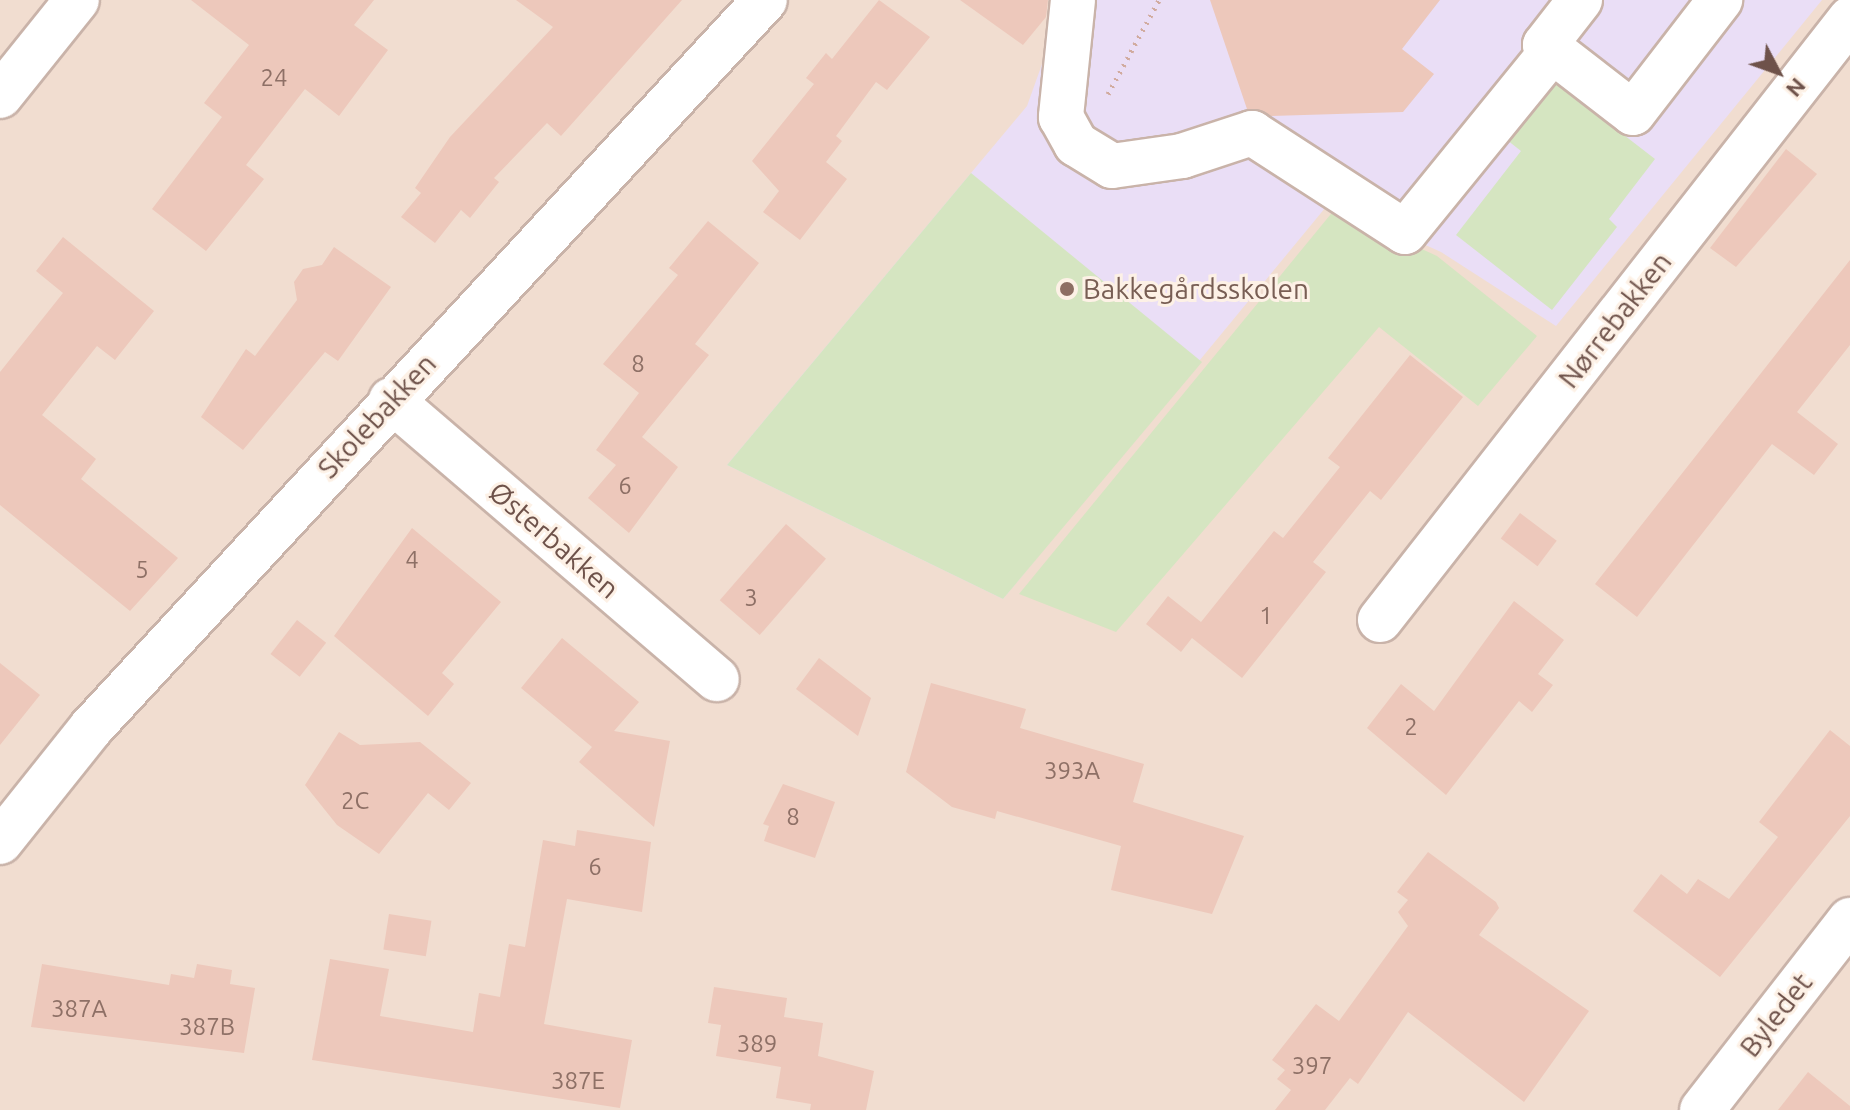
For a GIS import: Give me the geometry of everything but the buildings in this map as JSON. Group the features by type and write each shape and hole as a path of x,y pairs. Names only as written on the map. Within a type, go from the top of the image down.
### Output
{"street":[{"path":"0,96 77,0"},
{"name":"Skolebakken","path":"0,842 68,753 391,400 765,0"},
{"path":"1073,0 1061,117 1076,144 1112,166 1182,156 1252,133 1405,232 1553,50"},
{"path":"1580,0 1545,45 1633,113 1720,0"},
{"name":"Nørrebakken","path":"1380,620 1850,19"},
{"name":"Østerbakken","path":"391,400 717,679"},
{"name":"Byledet","path":"1702,1110 1850,920"}],"path":[{"path":"1076,144 1159,0"}],"shaded area":[{"path":"0,0 1850,0 1850,1110 0,1110"},
{"name":"Bakkegårdsskolen","path":"1065,0 1822,0 1556,326 1441,252 1330,202 1003,599 727,465 1027,106"}],"green space":[{"path":"1554,81 1655,159 1609,219 1617,227 1552,310 1456,235 1521,151 1507,140"},
{"path":"971,173 1202,362 1003,599 727,465"},
{"path":"1335,209 1437,256 1537,336 1478,406 1379,327 1116,632 1019,594"}],"place":[{"name":"Bakkegårdsskolen","path":"1067,289"}]}
